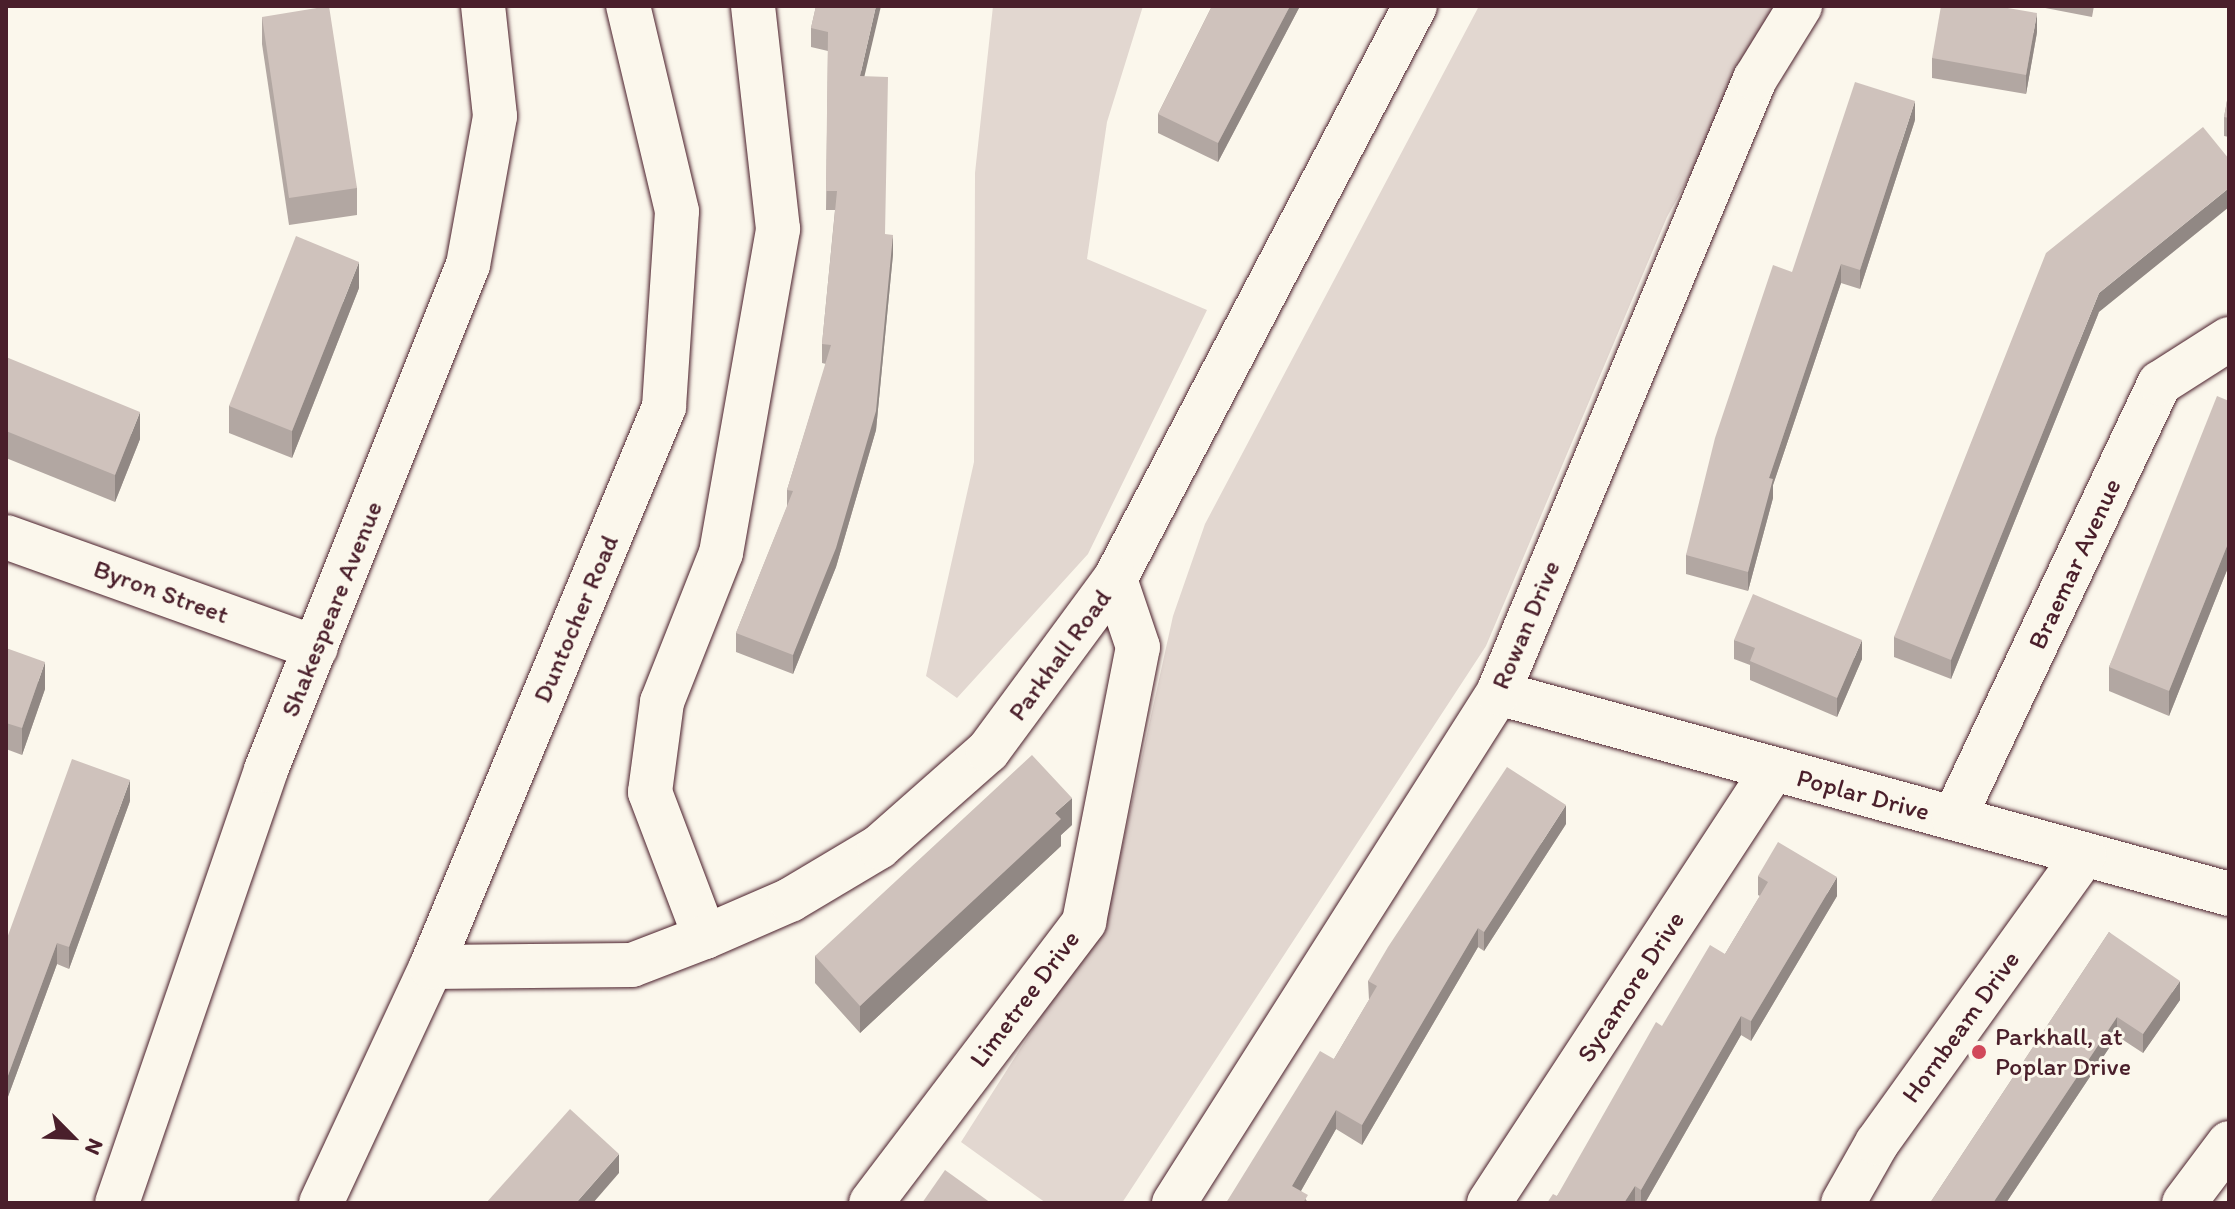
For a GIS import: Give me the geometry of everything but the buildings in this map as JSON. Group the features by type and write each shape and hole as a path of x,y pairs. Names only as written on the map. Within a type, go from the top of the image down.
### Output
{"street":[{"name":"Shakespeare Avenue","path":"117,1203 266,770 468,265 495,116 483,6"},
{"name":"Duntocher Road","path":"321,1203 431,967 664,407 677,211 628,6"},
{"path":"705,937 650,792 662,702 721,553 778,229 753,6"},
{"name":"Parkhall Road","path":"431,967 632,965 705,937 790,900 879,847 988,751 1115,579 1415,6"},
{"name":"Rowan Drive","path":"1174,1203 1498,693 1755,79 1800,6"},
{"name":"Braemar Avenue","path":"1954,818 2160,383 2229,339"},
{"name":"Byron Street","path":"6,537 316,648"},
{"name":"Limetree Drive","path":"871,1203 1084,922 1138,647 1115,579"},
{"name":"Poplar Drive","path":"1498,693 1772,771 2229,894"},
{"name":"Sycamore Drive","path":"1489,1203 1772,771"},
{"name":"Hornbeam Drive","path":"1843,1203 1877,1143 2084,855"},
{"path":"2184,1203 2229,1143"}],"shaded area":[{"path":"993,6 1143,6 1107,122 1087,259 1207,310 1088,554 957,698 926,676 974,462 975,173"},
{"path":"1479,6 1783,6 1667,217 1486,646 1122,1203 1046,1203 961,1142 1108,911 1173,616 1205,524"}],"place":[{"name":"Parkhall, at Poplar Drive","path":"1979,1052"}]}
